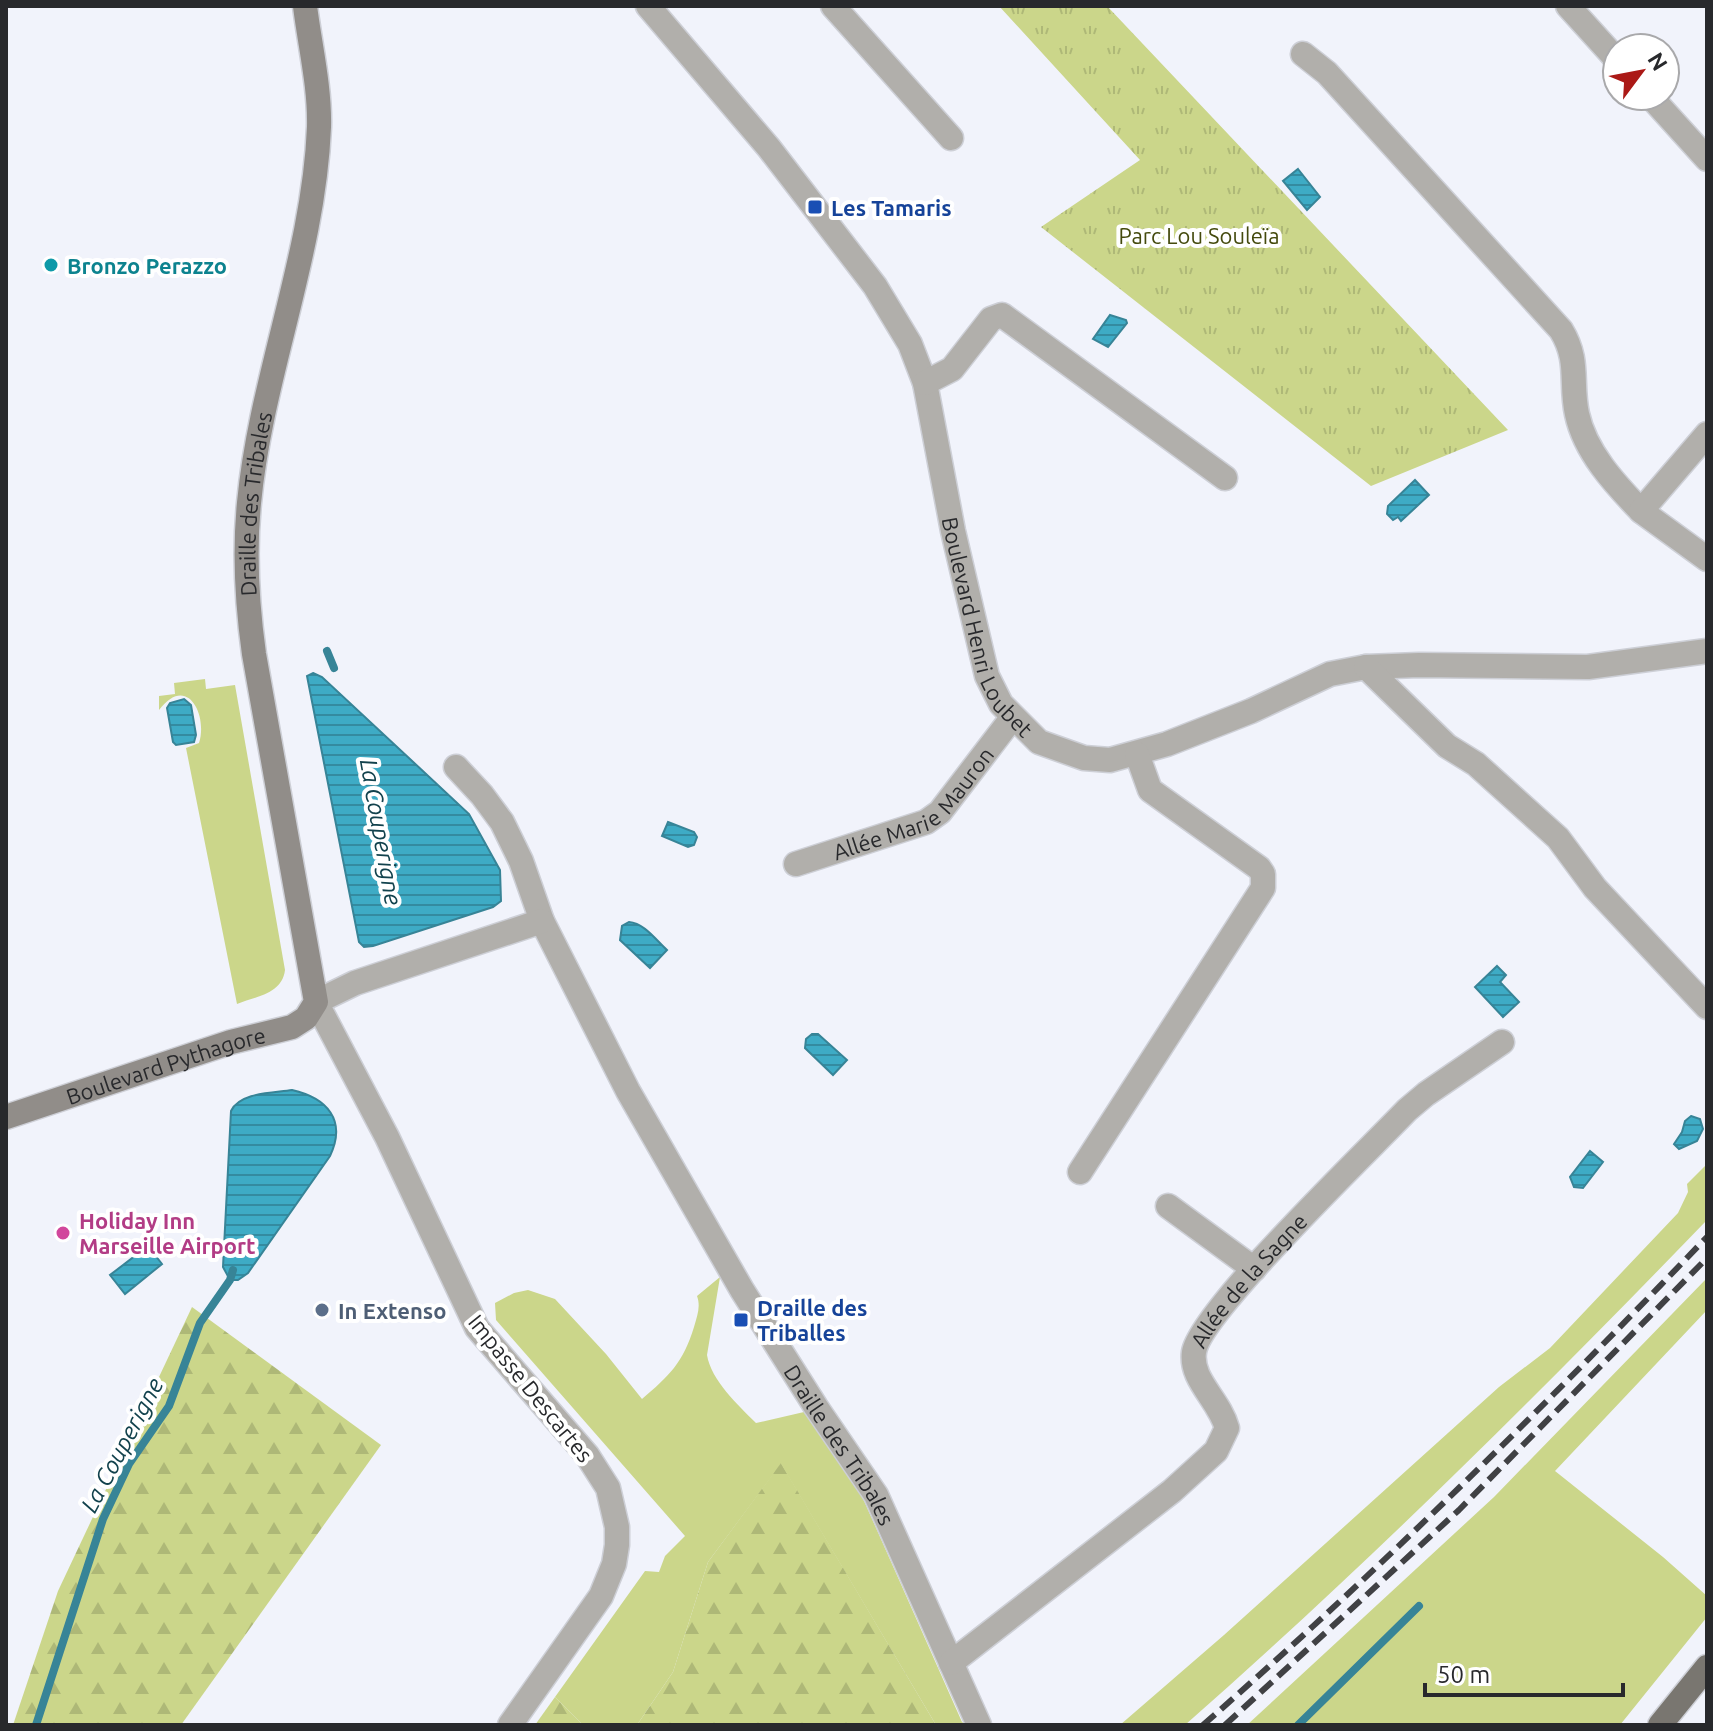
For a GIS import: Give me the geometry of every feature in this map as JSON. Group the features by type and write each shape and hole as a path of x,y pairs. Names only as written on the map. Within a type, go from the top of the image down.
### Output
{"main road":[{"path":"1660,1725 1707,1667"}],"street":[{"name":"Draille des Tribales","path":"305,6 319,123 315,175 306,233 261,424 249,502 246,556 254,654 316,1002"},
{"name":"Boulevard Henri Loubet","path":"648,6 769,148 875,286 910,344 925,383 953,531 987,676 1012,718 1039,742 1084,758 1110,760 1137,754 1251,711 1330,674 1366,667 1588,667 1707,651"},
{"path":"833,6 951,138"},
{"path":"1568,6 1601,42"},
{"path":"1303,54 1327,73 1561,330 1573,358 1579,424 1601,464 1641,511 1707,559"},
{"path":"1664,112 1707,159"},
{"path":"925,383 952,369 991,319 1002,315 1225,478"},
{"path":"1641,511 1707,434"},
{"path":"1366,667 1447,746 1476,764 1558,838 1595,888 1707,1007"},
{"name":"Allée Marie Mauron","path":"796,864 926,822 940,812 1012,718"},
{"path":"1080,1172 1263,888 1264,881 1259,868 1150,790 1137,754"},
{"name":"Draille des Tribales","path":"456,767 502,822 521,861 542,921 628,1091 742,1290 876,1495 979,1725"},
{"path":"316,1002 355,983 542,921"},
{"name":"Boulevard Pythagore","path":"6,1117 221,1045 292,1027 306,1018 316,1002"},
{"name":"Impasse Descartes","path":"316,1002 387,1137 477,1328 587,1455 608,1488 614,1507 617,1545 609,1580 601,1596 510,1725"},
{"name":"Allée de la Sagne","path":"951,1663 1172,1491 1216,1451 1227,1428 1217,1402 1199,1379 1194,1366 1198,1338 1209,1321 1254,1269 1407,1110 1502,1042"},
{"path":"1168,1206 1254,1269"}],"green space":[{"name":"Parc Lou Souleïa","path":"999,6 1107,6 1508,430 1371,486 1041,227 1140,160"},
{"path":"205,679 206,689 235,685 285,970 274,989 237,1004 186,748 199,743 198,710 186,697 178,696 159,710 159,696 175,694 174,683"},
{"path":"1707,1164 1707,1220 1386,1541 1185,1725 1120,1725 1499,1387 1550,1348 1678,1213 1688,1192 1687,1184"},
{"path":"720,1277 707,1355 714,1374 726,1392 756,1423 804,1412 853,1479 962,1722 967,1725 936,1725 781,1464 708,1562 673,1672 637,1725 583,1725 555,1697 645,1571 659,1572 665,1556 685,1536 496,1320 495,1303 528,1290 555,1299 642,1399 680,1360 699,1308 697,1296"},
{"path":"1707,1278 1707,1310 1555,1471 1707,1596 1707,1617 1620,1725 1247,1725 1494,1497"},
{"path":"192,1307 381,1445 181,1725 13,1725 58,1591"},
{"path":"781,1463 936,1725 637,1725 673,1672 708,1562"},
{"path":"555,1697 583,1725 535,1725"}],"water":[{"path":"1298,169 1320,197 1307,210 1283,181"},
{"path":"1110,315 1127,323 1108,347 1093,339"},
{"path":"1415,480 1429,495 1401,521 1398,517 1393,520 1387,514 1388,506"},
{"path":"313,673 322,677 469,814 500,870 501,901 493,907 373,946 364,947 359,942 307,676"},
{"path":"184,699 191,705 196,735 194,742 176,745 167,708 170,703"},
{"path":"668,822 694,832 697,837 694,845 688,847 662,836"},
{"path":"629,922 645,929 667,950 650,968 620,940 622,926"},
{"path":"1497,966 1506,975 1500,982 1519,1002 1503,1017 1475,987"},
{"path":"818,1034 847,1060 833,1075 805,1048 806,1039"},
{"path":"292,1090 315,1099 330,1112 335,1121 335,1143 330,1156 248,1273 238,1280 230,1280 223,1267 231,1111 235,1105 250,1097"},
{"path":"1691,1116 1700,1119 1703,1129 1697,1141 1679,1149 1674,1144 1685,1121"},
{"path":"1590,1151 1603,1162 1583,1188 1574,1187 1570,1177"},
{"path":"148,1246 162,1264 125,1294 110,1275"}],"waterway":[{"name":"La Couperigne","path":"327,651 334,668"},
{"name":"La Couperigne","path":"36,1725 103,1519 129,1464 169,1406 200,1323 230,1280 233,1270"},
{"path":"1298,1725 1419,1606"}],"railway":[{"path":"1203,1725 1333,1608 1460,1487 1707,1237"},
{"path":"1225,1725 1459,1510 1707,1258"}],"place":[{"name":"Les Tamaris","path":"815,207"},
{"name":"Bronzo Perazzo","path":"51,265"},
{"name":"Holiday Inn Marseille Airport","path":"63,1233"},
{"name":"In Extenso","path":"322,1310"},
{"name":"Draille des Triballes","path":"741,1320"}]}
